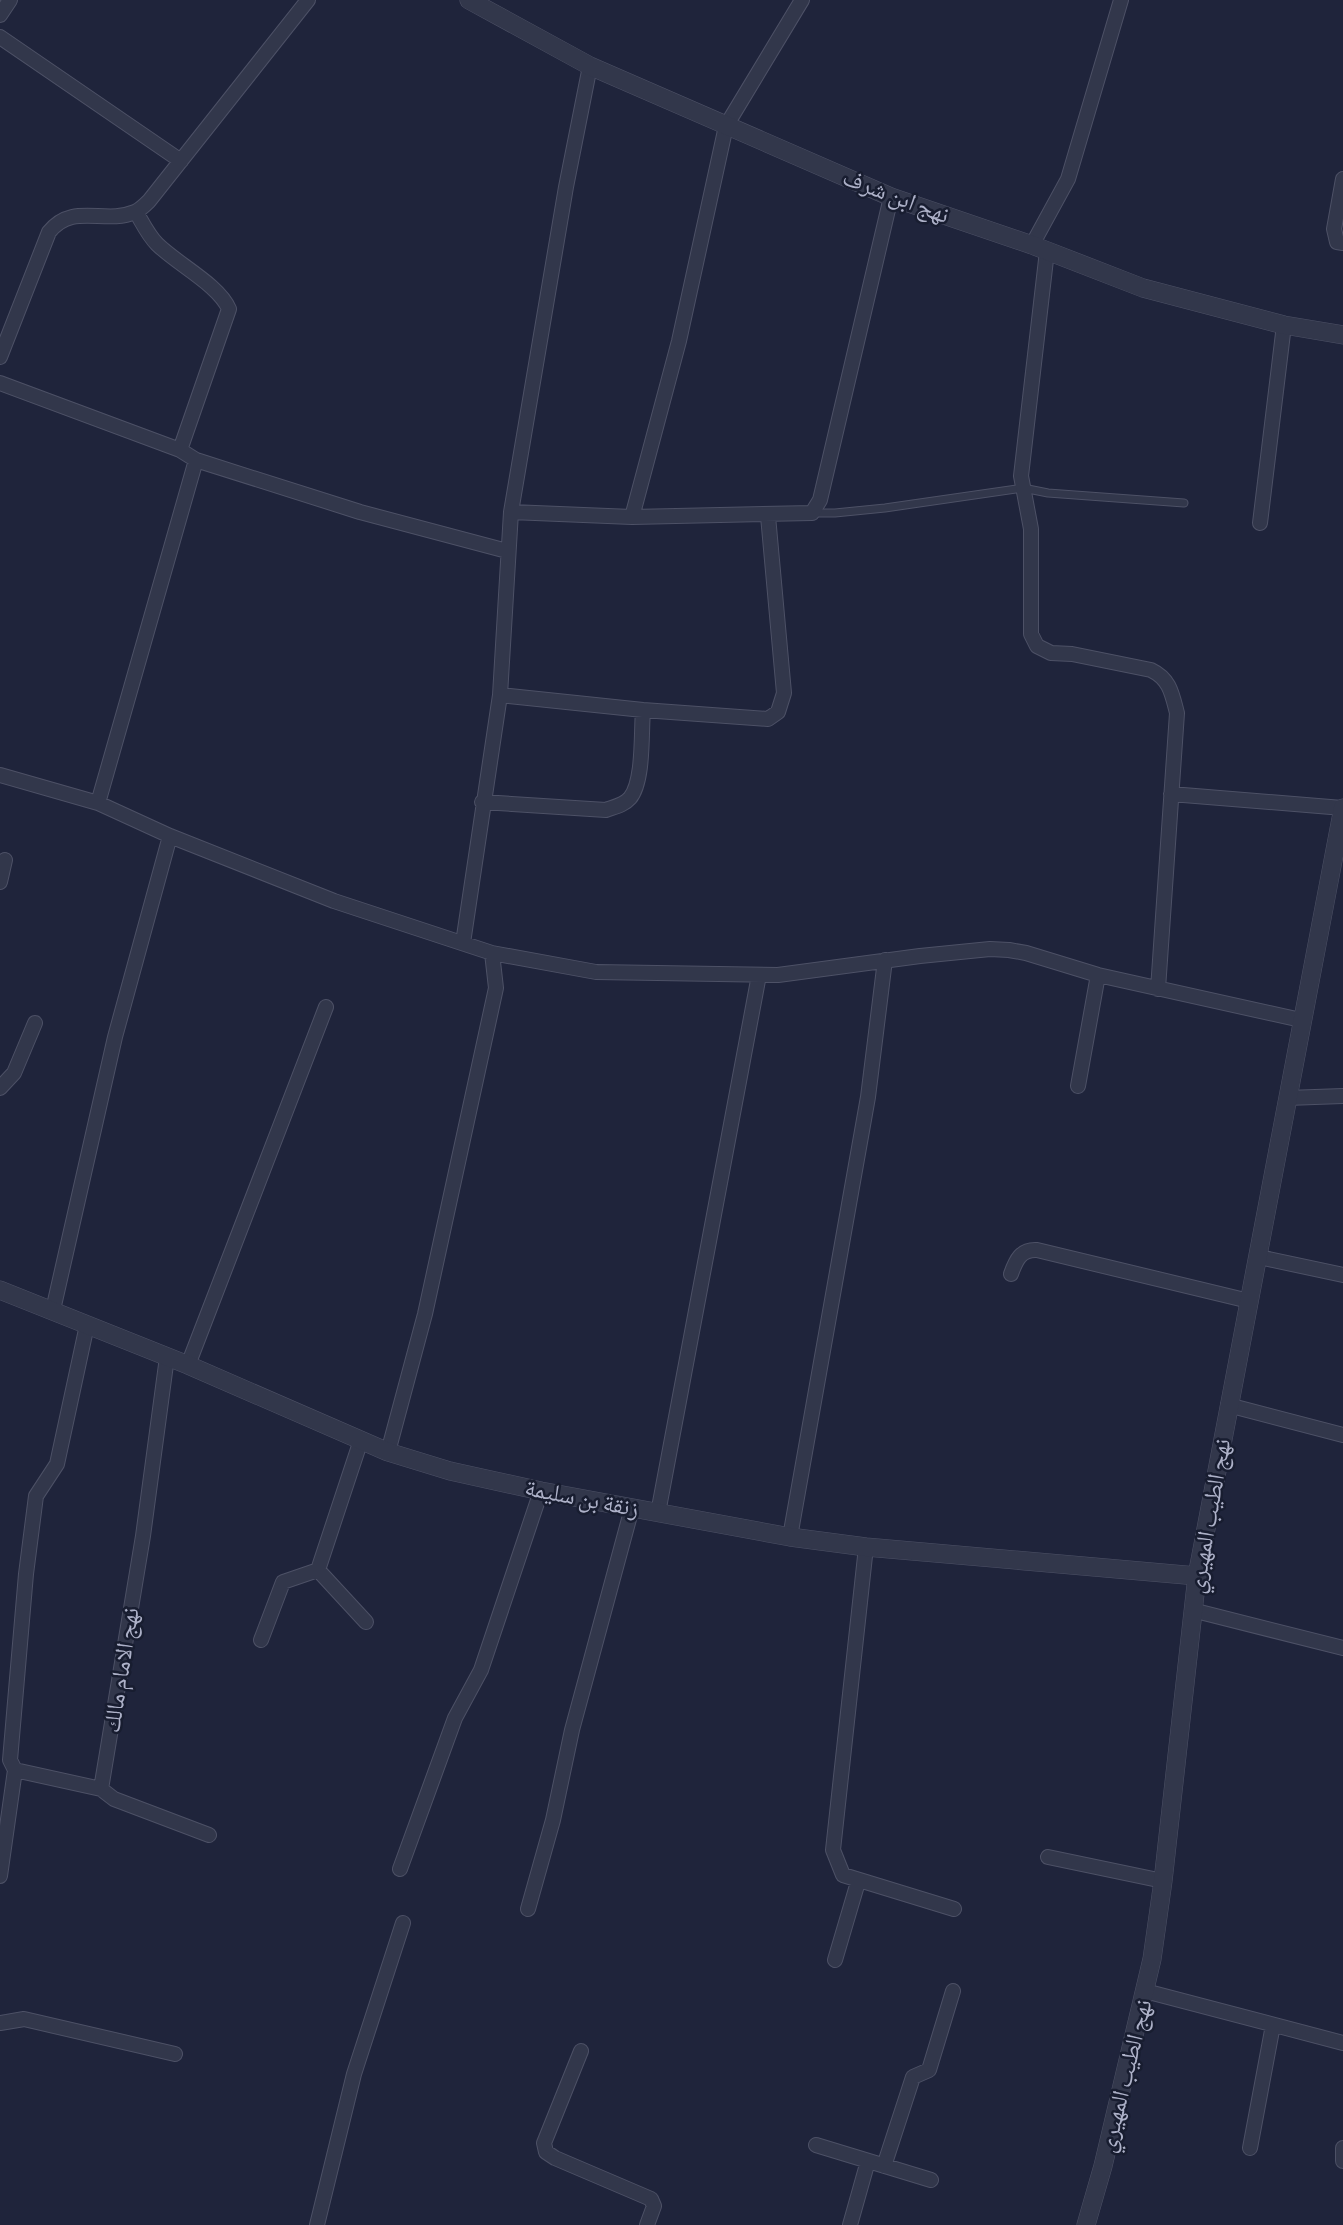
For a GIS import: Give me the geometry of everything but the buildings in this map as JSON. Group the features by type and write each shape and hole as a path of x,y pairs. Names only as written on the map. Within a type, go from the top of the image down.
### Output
{"street":[{"path":"0,15 10,0"},
{"path":"0,357 49,232 57,222 66,217 80,215 113,216 136,212 149,201 308,0"},
{"name":"نهج ابن شرف","path":"469,0 590,66 891,197 1040,248 1143,288 1284,325 1343,335"},
{"path":"632,517 679,341 726,126 802,0"},
{"path":"1121,0 1068,179 1040,248 1021,477 1031,528 1031,634 1037,646 1051,653 1072,654 1151,670 1161,675 1171,689 1177,713 1158,989"},
{"path":"0,37 181,161"},
{"path":"463,943 500,695 511,512 566,187 590,66"},
{"path":"1343,179 1334,229 1337,242 1343,243"},
{"path":"511,512 632,517 812,513 820,500 891,197"},
{"path":"136,212 155,242 184,268 224,297 229,309 180,450"},
{"path":"1260,523 1284,325"},
{"path":"0,383 180,450 196,460 360,512 507,551"},
{"path":"98,803 196,460"},
{"path":"500,695 643,710 768,719 778,712 784,693 768,516"},
{"path":"482,802 606,810 629,800 638,786 643,710"},
{"path":"0,775 98,803 170,836 334,901 492,953 596,972 778,975 965,951 1009,950 1098,975 1301,1020"},
{"path":"1171,794 1343,808"},
{"name":"نهج الطيب المهيري","path":"1086,2225 1145,1991 1163,1881 1197,1576 1343,808"},
{"path":"53,1310 115,1037 170,836"},
{"path":"0,882 5,860"},
{"path":"388,1452 425,1314 496,988 492,953"},
{"path":"790,1538 868,1097 885,960"},
{"path":"658,1513 759,975"},
{"path":"1078,1086 1098,975"},
{"path":"188,1365 326,1007"},
{"path":"0,1088 14,1073 35,1023"},
{"path":"1287,1098 1343,1096"},
{"path":"1011,1274 1020,1255 1028,1250 1037,1250 1249,1301"},
{"path":"1259,1257 1343,1275"},
{"name":"زنقة بن سليمة","path":"0,1290 188,1365 388,1452 450,1471 790,1538 1197,1576"},
{"path":"0,1876 15,1769 10,1760 26,1574 36,1496 57,1464 87,1325"},
{"name":"نهج الامام مالك","path":"101,1789 143,1536 167,1357"},
{"path":"1228,1405 1343,1435"},
{"path":"318,1570 361,1440"},
{"path":"400,1869 454,1718 481,1670 541,1491"},
{"path":"528,1909 553,1820 572,1730 632,1508"},
{"path":"866,1547 832,1850 843,1875 858,1882 954,1909"},
{"path":"318,1570 366,1622"},
{"path":"261,1640 284,1582 318,1570"},
{"path":"1192,1610 1343,1647"},
{"path":"15,1769 101,1789 114,1799 209,1835"},
{"path":"1048,1857 1163,1881"},
{"path":"835,1960 858,1882"},
{"path":"317,2225 354,2074 403,1923"},
{"path":"884,2166 913,2077 929,2070 953,1991"},
{"path":"1145,1991 1343,2043"},
{"path":"0,2023 24,2019 175,2054"},
{"path":"1250,2148 1273,2025"},
{"path":"581,2051 544,2143 546,2152 651,2199 654,2206 647,2225"},
{"path":"816,2145 931,2180"},
{"path":"1343,2148 1343,2161"},
{"path":"850,2225 869,2161"}],"lane":[{"path":"812,513 885,508 1023,488 1048,493 1184,503"}]}
